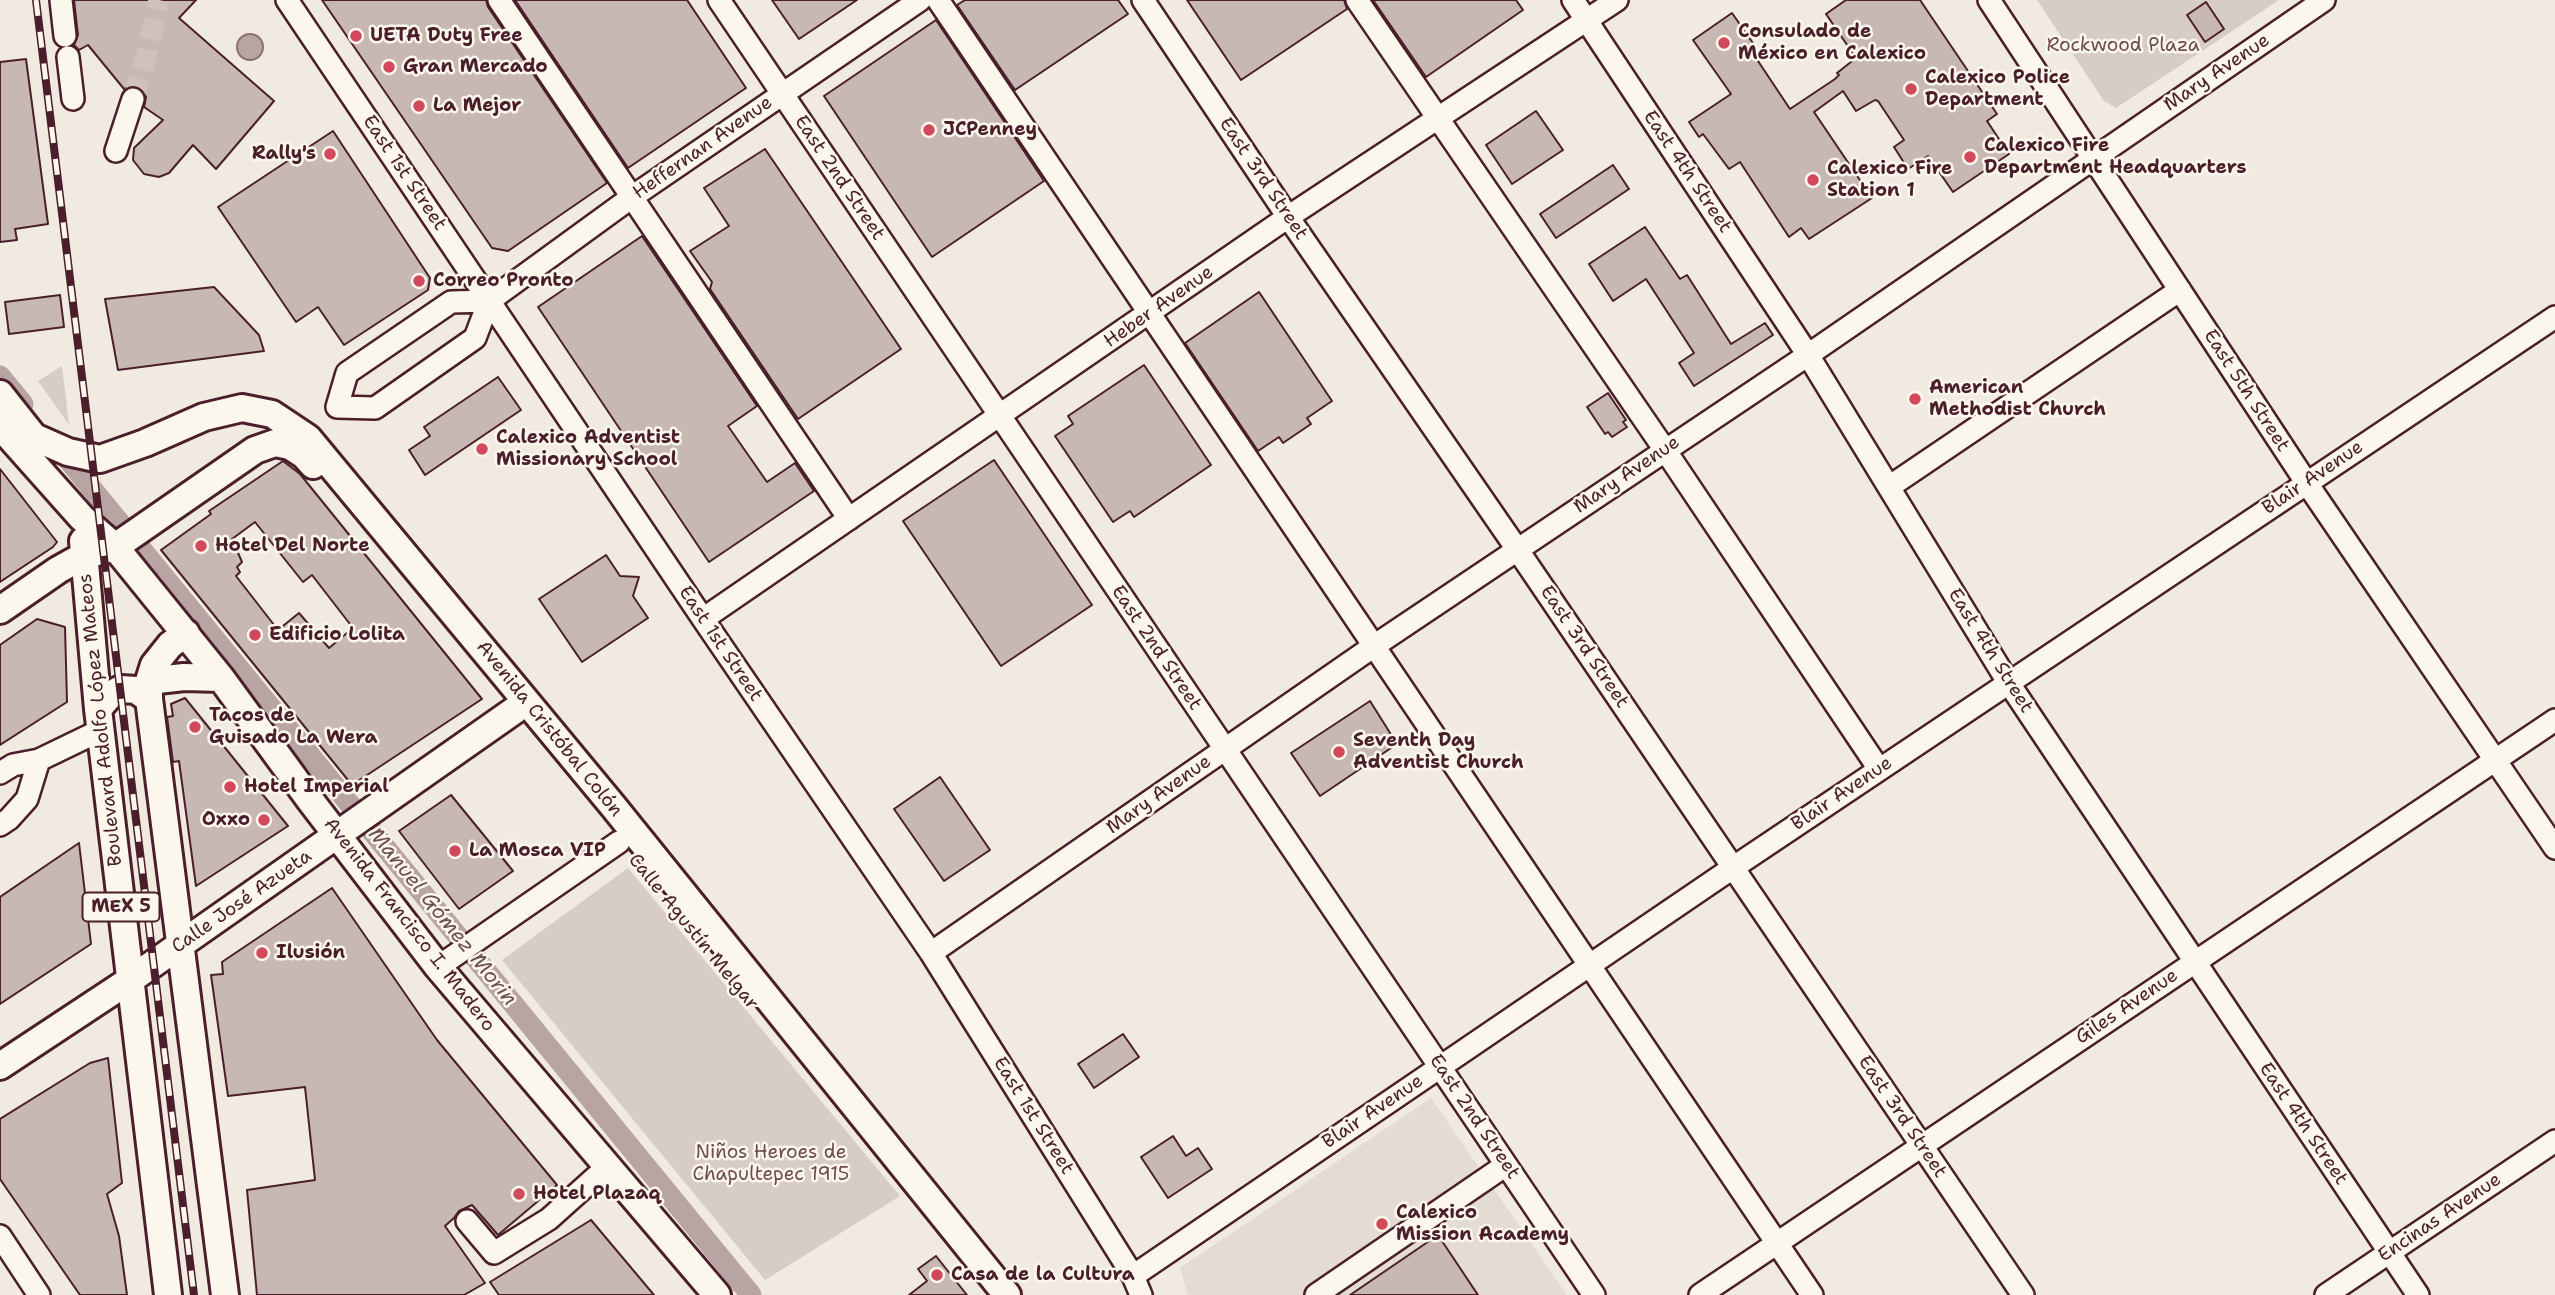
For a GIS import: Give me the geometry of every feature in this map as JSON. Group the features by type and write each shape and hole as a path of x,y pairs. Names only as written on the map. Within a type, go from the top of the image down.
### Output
{"main road":[{"name":"Avenida Cristóbal Colón","path":"0,394 34,437 68,452 100,459 204,418 242,408 272,414 308,438 604,795 1007,1295"},
{"path":"0,426 82,518"},
{"name":"Calle Agustín Melgar","path":"0,610 58,569 83,556 116,547 255,450 275,443 290,446 304,455 515,710 987,1295"},
{"name":"Avenida Francisco I. Madero","path":"82,518 116,547 221,678 439,967 717,1295"},
{"name":"Boulevard Adolfo López Mateos","path":"82,518 83,556 100,720 168,1295"},
{"path":"149,690 153,665 186,633"},
{"path":"100,720 110,695 121,689 149,690 184,677 221,678"},
{"name":"MEX 5","path":"149,690 179,946 226,1295"},
{"name":"Calle José Azueta","path":"0,1066 130,980 515,710"}],"street":[{"path":"61,0 73,99"},
{"name":"East 1st Street","path":"287,0 932,953 1137,1286"},
{"path":"499,0 849,519"},
{"name":"East 2nd Street","path":"719,0 1594,1295"},
{"name":"Heffernan Avenue","path":"489,301 632,197 920,0"},
{"path":"938,0 1812,1295"},
{"name":"East 3rd Street","path":"1143,0 2023,1295"},
{"path":"1357,0 1665,450 1879,769"},
{"name":"East 4th Street","path":"1573,0 1808,355 2008,682 2418,1295"},
{"name":"Heber Avenue","path":"704,619 1288,217 1617,0"},
{"name":"East 5th Street","path":"1989,0 2305,482 2555,848"},
{"name":"Mary Avenue","path":"932,953 1374,646 1808,355 2325,0"},
{"path":"116,151 133,99"},
{"path":"1889,487 2180,290"},
{"path":"489,301 475,338 375,408 338,407 347,373 451,302 489,301"},
{"name":"Blair Avenue","path":"1137,1286 1439,1067 2305,482 2555,317"},
{"path":"0,773 13,765 39,760 100,720"},
{"name":"Giles Avenue","path":"1699,1295 2555,720"},
{"path":"0,825 9,820 27,799 39,760"},
{"path":"439,967 620,842"},
{"name":"Encinas Avenue","path":"2326,1295 2555,1141"},
{"path":"1316,1295 1506,1165"},
{"path":"467,1221 494,1253 549,1219 608,1166"},
{"path":"0,1236 39,1295"}],"shaded area":[{"path":"250,34 259,38 263,47 259,56 250,60 241,56 237,47 241,38"},
{"name":"Calexico Mission Academy","path":"1431,1098 1567,1295 1188,1295 1180,1268"}],"green space":[{"name":"Rockwood Plaza","path":"2037,0 2279,0 2116,108 2104,101"},
{"path":"62,366 69,425 38,381"},
{"name":"Niños Heroes de Chapultepec 1915","path":"628,868 900,1196 765,1280 502,960"}],"building":[{"path":"74,0 196,0 179,18 274,101 216,169 193,145 169,173 159,177 144,174 133,160 134,148 163,120 144,107 146,97 142,90 131,86 124,89 88,45 79,50 74,45 78,35"},
{"path":"322,0 486,0 488,7 607,183 508,251 492,248"},
{"path":"515,0 687,0 746,88 628,168"},
{"path":"772,0 857,0 799,39"},
{"path":"965,0 1118,0 1128,14 1015,90 957,5"},
{"path":"1187,0 1344,0 1347,9 1241,80"},
{"path":"1373,0 1516,0 1523,10 1426,77"},
{"path":"1846,0 1920,0 1997,114 1987,121 2009,154 1953,192 1928,156 1908,169 1894,147 1904,140 1878,101 1875,100 1856,111 1843,91 1814,112 1872,198 1809,239 1801,228 1789,237 1740,162 1729,169 1703,134 1699,137 1689,122 1731,94 1693,40 1732,13 1755,46 1750,49 1790,109 1835,79 1839,75 1837,73 1856,58 1826,14"},
{"path":"2206,2 2224,29 2205,42 2187,15"},
{"path":"936,20 1044,181 932,257 824,96"},
{"path":"26,59 48,224 15,229 17,240 0,242 0,62"},
{"path":"1536,111 1563,150 1512,184 1486,145"},
{"path":"333,131 430,278 428,290 344,345 318,307 296,322 218,207"},
{"path":"765,149 901,349 798,419 710,289 712,282 690,251 729,226 704,188"},
{"path":"1613,165 1629,189 1556,238 1540,214"},
{"path":"1645,227 1680,279 1687,275 1731,344 1765,323 1773,335 1694,386 1679,363 1694,353 1646,279 1613,301 1589,264"},
{"path":"642,236 757,406 728,426 767,482 795,463 814,491 709,562 538,307"},
{"path":"214,287 259,335 264,351 118,370 105,299"},
{"path":"1259,292 1332,401 1307,418 1311,424 1283,443 1279,437 1258,451 1185,343"},
{"path":"60,295 64,327 9,334 5,302"},
{"path":"1144,365 1211,465 1134,517 1130,511 1113,522 1055,436 1073,424 1068,416"},
{"path":"498,377 521,410 425,475 409,450 430,436 424,427"},
{"path":"1608,393 1626,420 1623,422 1627,427 1612,437 1608,432 1605,434 1587,407"},
{"path":"994,460 1092,605 1001,666 903,521"},
{"path":"283,461 300,474 482,699 352,785 161,550 211,514 209,511","holes":["255,522 303,582 312,575 353,628 329,648 299,613 278,630 236,576 240,572 237,567 242,562 232,539"]},
{"path":"0,469 57,542 0,582"},
{"path":"606,555 620,576 639,577 633,596 648,618 582,662 539,599"},
{"path":"37,619 65,627 67,702 0,745 0,645"},
{"path":"185,698 288,826 196,886 179,761 173,762 167,717 173,716 171,704"},
{"path":"1370,701 1397,744 1320,796 1291,753"},
{"path":"940,777 990,850 944,881 894,809"},
{"name":"La Mosca VIP","path":"451,795 513,871 459,909 399,831"},
{"path":"79,843 91,944 0,1004 0,897"},
{"path":"332,888 437,1040 557,1185 498,1235 472,1205 459,1211 445,1226 485,1283 464,1295 257,1295 247,1190 315,1180 305,1087 228,1096 211,975 223,974 222,962"},
{"path":"1123,1034 1139,1057 1094,1088 1078,1064"},
{"path":"108,1058 122,1183 107,1194 119,1236 127,1295 80,1295 0,1179 0,1119 90,1063"},
{"path":"1173,1136 1186,1156 1198,1148 1212,1169 1168,1198 1141,1157"},
{"path":"591,1220 654,1295 499,1295 490,1282"},
{"path":"1438,1235 1478,1295 1350,1295"},
{"name":"Casa de la Cultura","path":"936,1256 967,1295 909,1295 927,1281 918,1269"}],"waterway":[{"name":"Manuel Gómez Morin","path":"0,376 23,404"},
{"name":"Manuel Gómez Morin","path":"57,446 751,1295"}],"tunnel":[{"path":"133,99 147,54 159,0"}],"railway":[{"path":"36,0 194,1295"}],"place":[{"name":"UETA Duty Free","path":"356,36"},
{"name":"Consulado de México en Calexico","path":"1724,43"},
{"name":"Gran Mercado","path":"389,67"},
{"name":"Calexico Police Department","path":"1911,89"},
{"name":"La Mejor","path":"419,106"},
{"name":"JCPenney","path":"929,130"},
{"name":"Rally's","path":"330,154"},
{"name":"Calexico Fire Department Headquarters","path":"1970,157"},
{"name":"Calexico Fire Station 1","path":"1813,180"},
{"name":"Correo Pronto","path":"419,281"},
{"name":"American Methodist Church","path":"1915,399"},
{"name":"Calexico Adventist Missionary School","path":"482,449"},
{"name":"Hotel Del Norte","path":"201,546"},
{"name":"Edificio Lolita","path":"255,635"},
{"name":"Tacos de Guisado La Wera","path":"195,727"},
{"name":"Seventh Day Adventist Church","path":"1339,752"},
{"name":"Hotel Imperial","path":"230,787"},
{"name":"Oxxo","path":"264,820"},
{"name":"La Mosca VIP","path":"455,851"},
{"name":"Ilusión","path":"262,953"},
{"name":"Hotel Plazaq","path":"519,1194"},
{"name":"Calexico Mission Academy","path":"1382,1224"},
{"name":"Casa de la Cultura","path":"937,1275"}]}
